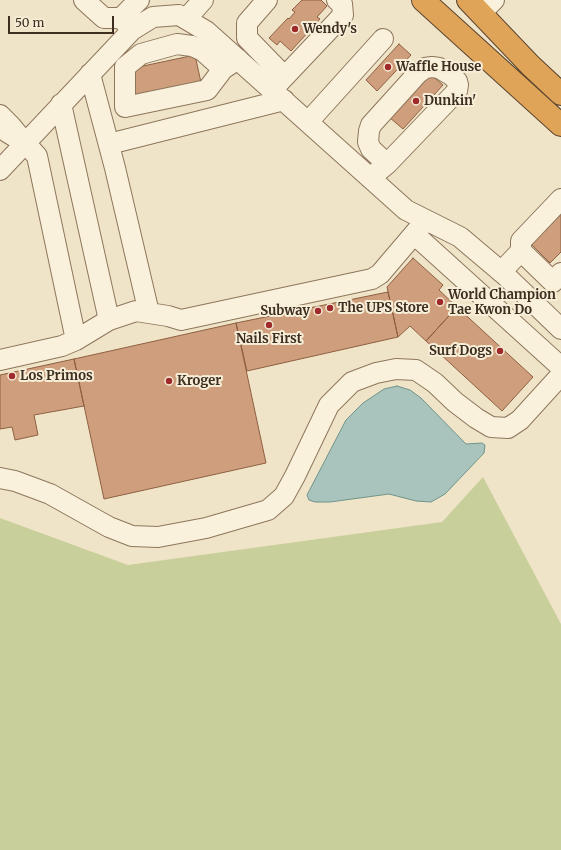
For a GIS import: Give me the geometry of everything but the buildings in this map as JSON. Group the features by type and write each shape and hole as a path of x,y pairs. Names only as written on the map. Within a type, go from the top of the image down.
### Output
{"highway":[{"path":"423,0 561,126"},
{"path":"481,4 530,65 561,94"}],"lane":[{"path":"84,0 104,18 126,24 153,17 179,15 206,31 230,64"},
{"path":"0,170 90,74 126,24 139,0"},
{"path":"186,19 203,0"},
{"path":"267,0 246,23 247,38 280,89 308,122 406,210 420,227 561,367"},
{"path":"109,144 280,89 295,67 343,15 342,4 337,0"},
{"path":"308,122 383,39"},
{"path":"125,107 125,67 141,54 177,44 192,46 280,89"},
{"path":"102,117 125,107 207,90 230,64"},
{"path":"370,178 387,164 457,91 457,81 440,68 425,68 418,72 371,124 368,142 371,150 387,164"},
{"path":"90,74 109,144 149,313"},
{"path":"61,104 109,320"},
{"path":"0,115 37,156 76,340"},
{"path":"0,126 25,143"},
{"path":"501,272 520,251 521,241 561,198"},
{"path":"0,360 62,346 76,340 109,320 136,311 168,316 181,320 372,279 380,274 420,227"},
{"path":"420,227 460,237 501,272 561,330"},
{"path":"520,251 553,282 561,273"},
{"path":"541,310 561,316"},
{"path":"0,478 15,481 50,494 109,527 132,536 158,537 206,528 268,510 284,496 329,405 352,382 376,373 396,369 416,370 435,383 455,402 481,421 491,427 508,428 520,420 561,375"}],"green space":[{"path":"483,477 561,624 561,850 0,850 0,518 128,565 442,522"}],"water":[{"path":"397,386 410,390 421,398 466,444 482,443 485,445 484,453 445,494 431,502 416,501 389,494 330,502 315,502 309,500 307,495 346,420 363,403 384,389"}],"place":[{"name":"Wendy's","path":"295,29"},
{"name":"Waffle House","path":"388,67"},
{"name":"Dunkin'","path":"416,101"},
{"name":"World Champion Tae Kwon Do","path":"440,302"},
{"name":"The UPS Store","path":"330,308"},
{"name":"Subway","path":"318,311"},
{"name":"Nails First","path":"269,325"},
{"name":"Surf Dogs","path":"500,351"},
{"name":"Los Primos","path":"12,376"},
{"name":"Kroger","path":"169,381"}]}
